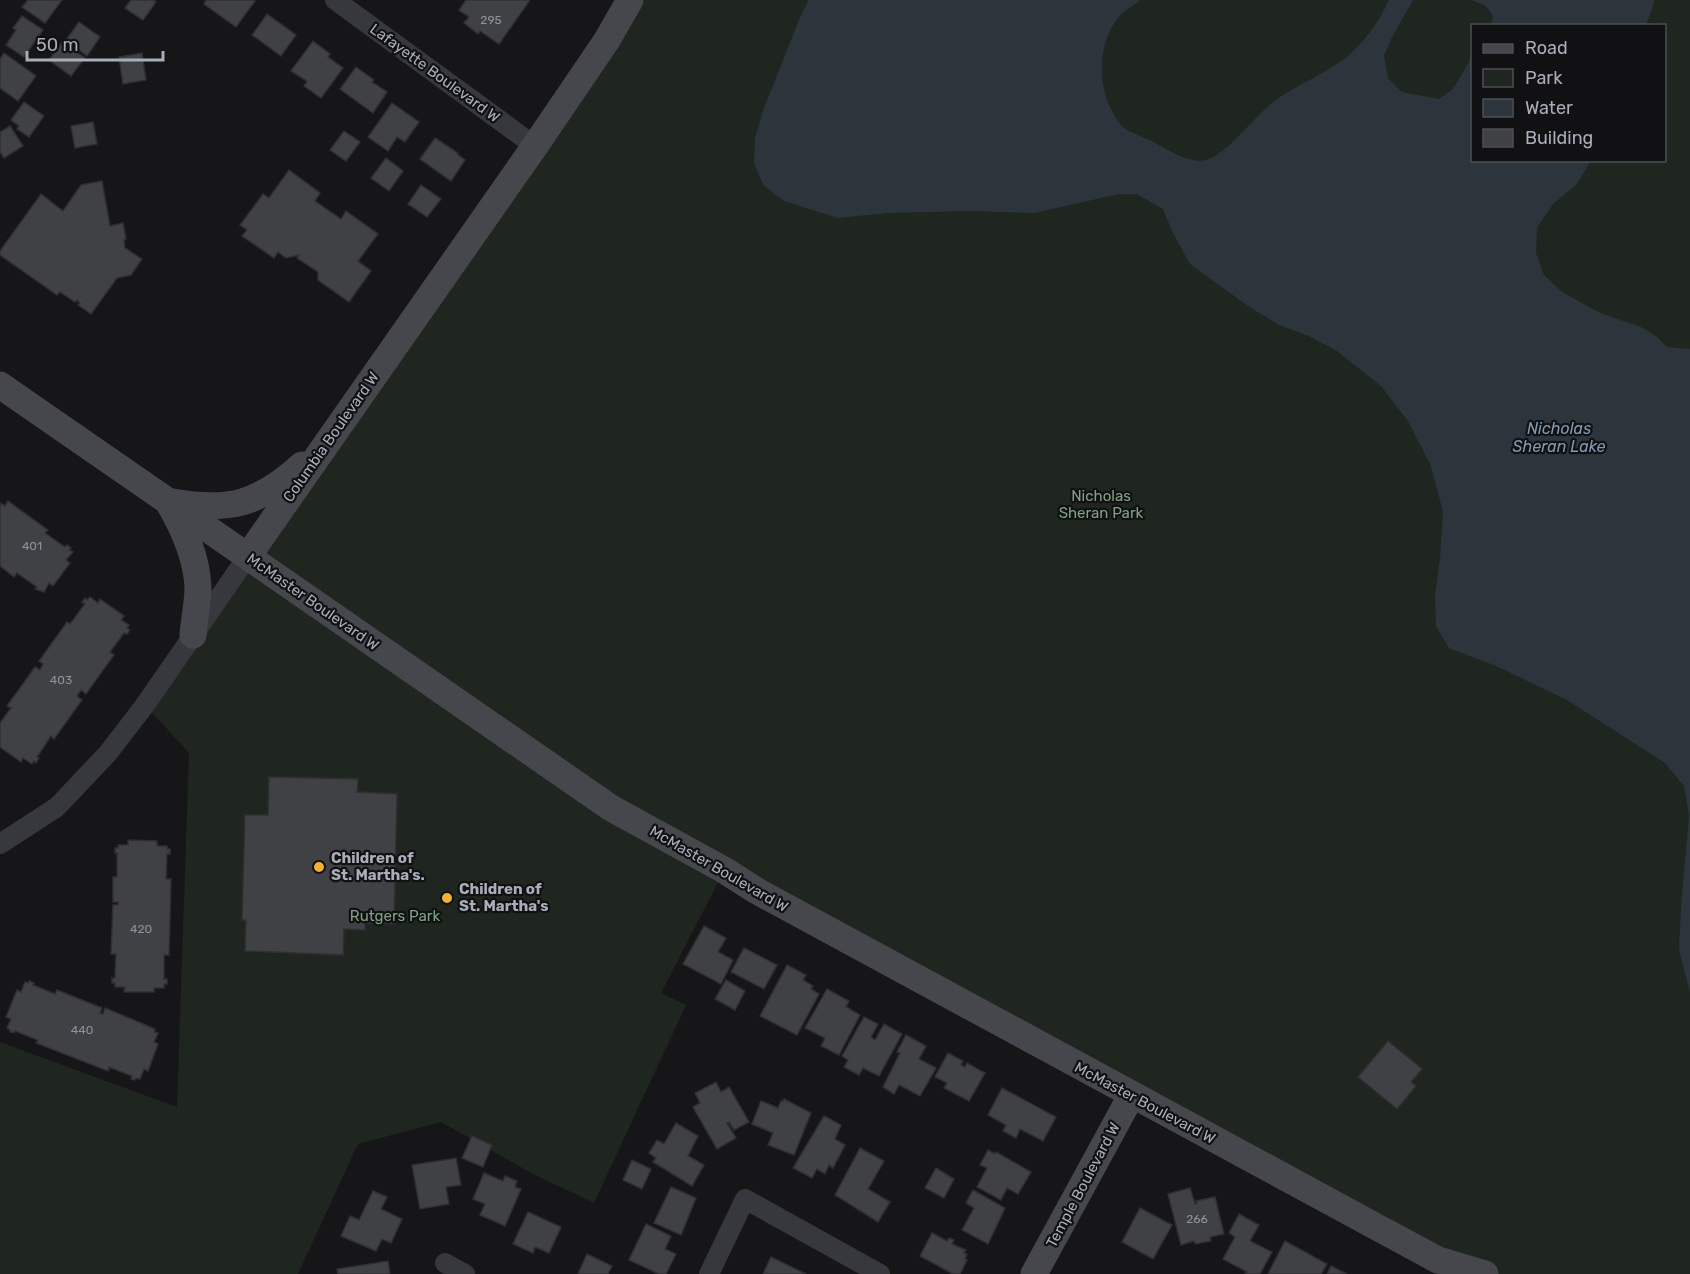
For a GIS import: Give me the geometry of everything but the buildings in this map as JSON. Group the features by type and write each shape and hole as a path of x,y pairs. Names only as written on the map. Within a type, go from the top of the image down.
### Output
{"street":[{"name":"Lafayette Boulevard W","path":"335,0 535,146"},
{"name":"Columbia Boulevard W","path":"0,844 57,807 108,753 145,705 535,146 607,40 630,0"},
{"name":"McMaster Boulevard W","path":"0,385 611,808 724,870 757,891 1131,1096 1438,1260 1485,1274"},
{"path":"168,501 201,507 225,507 253,499 291,475 327,442"},
{"path":"168,501 186,532 194,563 198,589 193,634"},
{"name":"Temple Boulevard W","path":"1034,1274 1131,1096"},
{"path":"709,1274 745,1199 880,1274"},
{"path":"445,1263 465,1274"}],"green space":[{"name":"Nicholas Sheran Park","path":"630,0 1690,0 1690,1274 1491,1274 724,871 661,993 686,1005 594,1203 533,1174 441,1122 358,1144 298,1274 0,1274 0,1042 177,1107 189,753 145,705"}],"water":[{"name":"Nicholas Sheran Lake","path":"809,0 1140,0 1119,17 1105,42 1102,72 1108,102 1114,115 1126,129 1182,157 1200,161 1223,151 1281,96 1349,55 1372,29 1389,0 1413,0 1384,56 1388,78 1402,92 1439,99 1453,89 1471,59 1471,162 1590,162 1576,185 1553,204 1537,228 1536,253 1544,275 1562,292 1600,313 1641,327 1656,336 1667,347 1690,349 1690,993 1679,950 1689,816 1684,786 1665,763 1567,700 1496,666 1449,648 1436,626 1435,595 1443,512 1431,466 1408,421 1381,386 1337,351 1309,336 1279,325 1248,306 1190,264 1163,209 1137,194 1119,194 1034,213 969,211 888,213 838,218 784,201 764,186 754,164 755,138 764,108"},
{"path":"1472,0 1655,0 1646,24 1491,24 1493,16 1486,6"}],"place":[{"name":"Children of St. Martha's.","path":"319,867"},
{"name":"Children of St. Martha's","path":"447,898"}],"park label":[{"name":"Rutgers Park","path":"395,916"}]}
